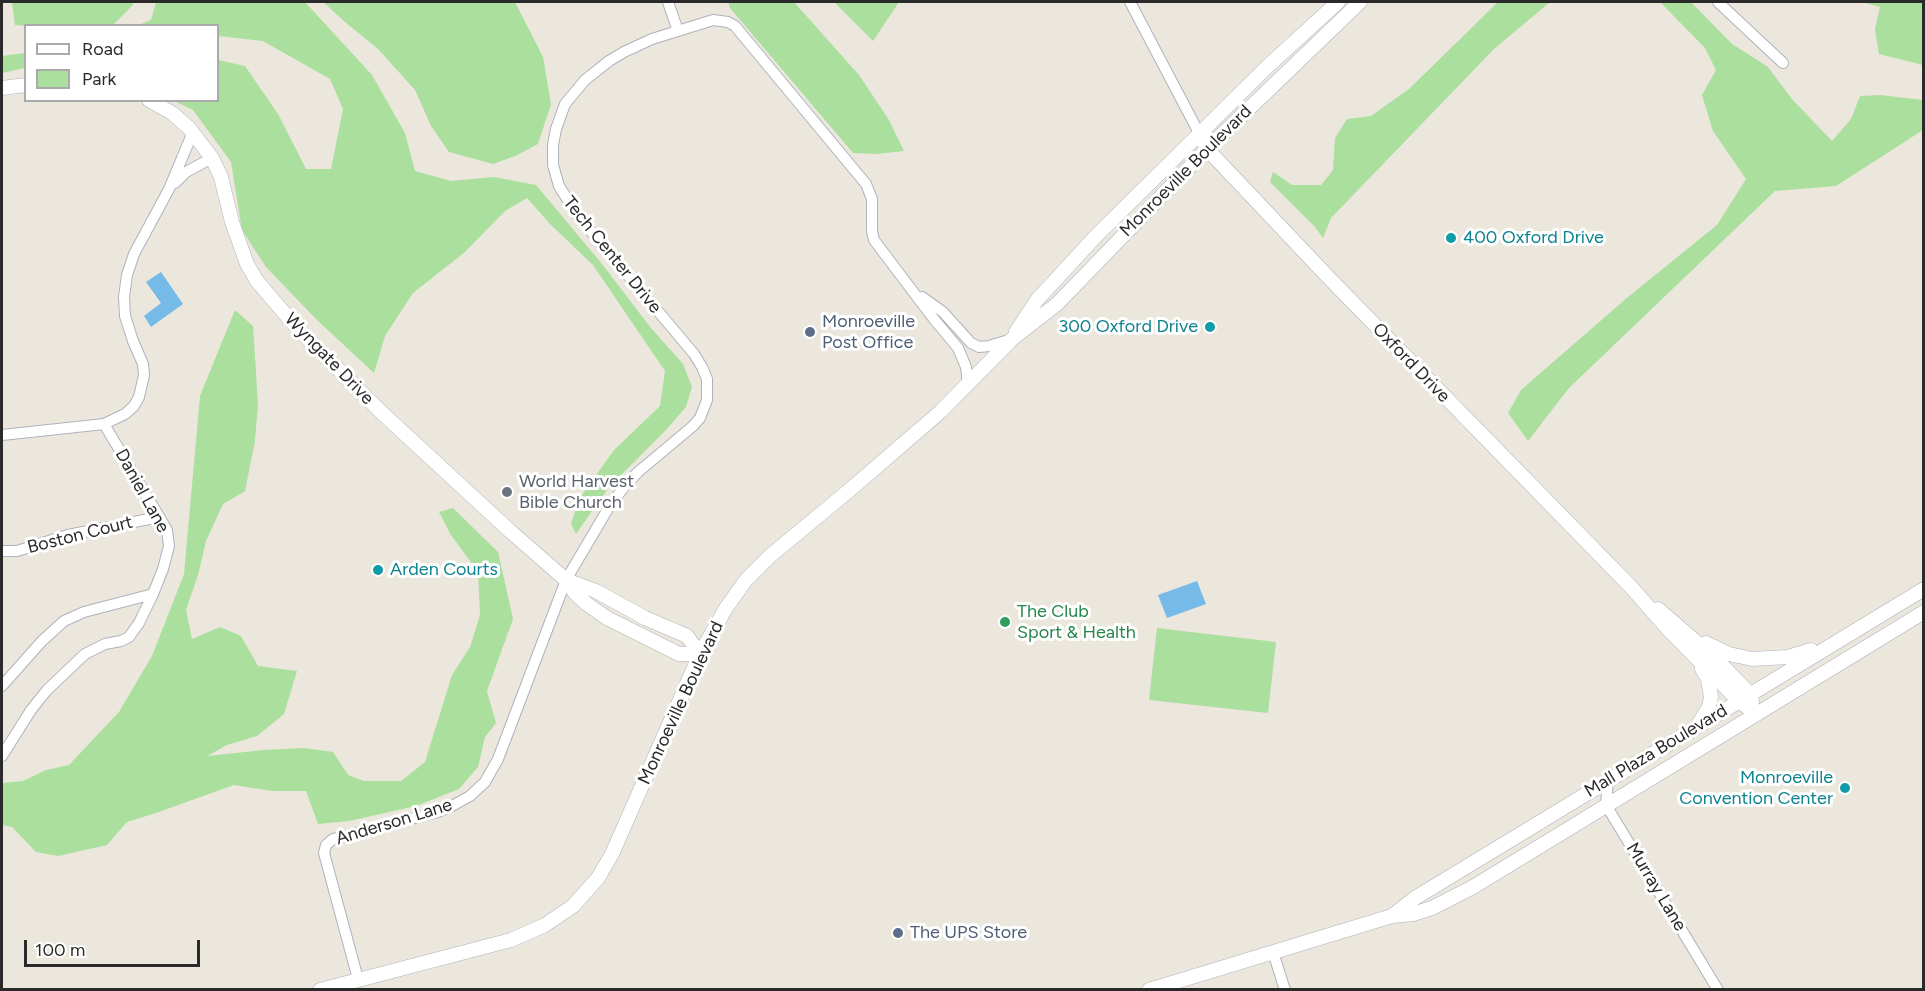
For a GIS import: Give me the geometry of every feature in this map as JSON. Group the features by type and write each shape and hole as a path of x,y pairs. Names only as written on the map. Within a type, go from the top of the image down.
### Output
{"main road":[{"name":"Monroeville Boulevard","path":"1012,339 1037,300 1095,237 1199,133 1338,2"},
{"name":"Monroeville Boulevard","path":"320,990 511,940 555,919 582,898 598,878 612,854 700,654 726,608 758,567 940,412 1012,339 1057,304 1207,149 1360,2"},
{"path":"2,88 24,85"},
{"name":"Wyngate Drive","path":"153,102 172,113 193,132 212,158 221,177 232,222 247,264 297,328 381,412 566,580 587,604 607,618 679,654 700,654"},
{"name":"Oxford Drive","path":"1199,133 1207,149 1329,278 1631,587 1695,657 1745,698"},
{"name":"Oxford Drive","path":"1631,587 1677,623 1745,698 1756,714"},
{"name":"Mall Plaza Boulevard","path":"1392,916 1415,898 1923,589"},
{"name":"Mall Plaza Boulevard","path":"1149,990 1392,916 1413,914 1432,908 1473,887 1923,612"},
{"path":"1677,623 1718,650 1741,658 1752,659 1774,660 1788,657 1844,637"},
{"path":"1695,657 1708,679 1711,697 1709,707 1696,727"}],"street":[{"path":"668,2 678,31"},
{"path":"1130,2 1199,133"},
{"path":"1718,2 1783,63"},
{"name":"Tech Center Drive","path":"566,580 609,507 624,487 638,472 693,426 700,418 707,400 707,379 702,367 570,206 559,186 553,165 554,136 558,120 566,104 576,89 596,70 624,52 652,39 713,20 735,26 866,184 872,199 874,240 958,348 966,367 968,384"},
{"path":"2,435 104,424 125,414 134,406 143,386 143,364 125,316 125,286 134,254 169,189 193,132"},
{"path":"169,189 186,171 212,158"},
{"name":"Tech Center Drive","path":"914,292 943,312 971,343 989,346 1012,339"},
{"name":"Daniel Lane","path":"2,756 31,710 47,690 84,654 105,644 129,637 140,623 164,569 169,546 167,530 104,424"},
{"name":"Boston Court","path":"2,551 17,551 68,535 159,517"},
{"name":"Anderson Lane","path":"358,979 324,854 326,845 333,839 445,809 478,790 498,759 566,580"},
{"path":"2,686 42,641 64,621 84,612 153,594"},
{"path":"1606,806 1608,780"},
{"name":"Murray Lane","path":"1606,806 1718,990"},
{"path":"1273,952 1284,990"}],"green space":[{"path":"12,2 133,2 133,5 114,24 15,25"},
{"path":"156,2 305,2 372,75 405,133 415,171 451,181 494,177 536,185 602,264 651,328 683,364 692,387 686,407 609,487 576,534 571,524 579,499 614,450 660,406 665,371 593,265 550,224 527,198 505,211 465,252 413,293 385,336 374,373 318,321 266,267 242,230 231,162 193,110 176,102 219,102 219,60 245,66 278,114 306,169 331,169 343,109 330,79 263,41 219,36 219,24 141,24 151,20"},
{"path":"323,2 515,2 543,57 551,104 538,144 493,164 449,152 431,126 415,90 378,49"},
{"path":"728,2 794,2 859,75 889,120 904,151 876,154 853,153 730,8"},
{"path":"834,2 899,2 873,41"},
{"path":"1498,2 1550,2 1494,49 1331,218 1323,238 1270,182 1273,172 1292,185 1321,185 1333,170 1335,138 1347,119 1371,116 1409,89"},
{"path":"1660,2 1691,2 1732,44 1767,66 1792,99 1832,141 1851,119 1860,96 1880,95 1923,100 1923,130 1836,186 1775,191 1569,388 1528,441 1508,413 1521,390 1628,297 1717,225 1746,179 1713,131 1702,95 1716,70 1705,48"},
{"path":"1862,2 1923,2 1923,65 1879,54 1875,29 1880,7"},
{"path":"24,53 24,68 2,73 2,56"},
{"path":"235,310 253,326 258,404 255,441 245,491 223,504 206,541 186,610 192,639 220,627 241,636 258,666 297,671 284,714 257,736 227,745 207,756 304,748 333,752 348,775 364,781 401,781 425,762 452,675 470,647 480,615 478,572 451,535 439,512 453,508 498,552 513,619 487,691 496,723 485,737 478,767 459,789 416,806 349,821 318,824 306,791 272,791 234,785 127,822 107,845 58,856 36,852 12,827 2,825 2,783 23,781 46,770 69,765 119,712 152,656 184,574 200,396"},
{"path":"1157,628 1276,642 1268,713 1149,700"}],"water":[{"path":"161,272 183,304 151,327 144,316 161,303 146,282"},
{"path":"1197,581 1206,604 1167,618 1158,595"}],"place":[{"name":"400 Oxford Drive","path":"1451,238"},
{"name":"300 Oxford Drive","path":"1210,327"},
{"name":"Monroeville Post Office","path":"810,332"},
{"name":"World Harvest Bible Church","path":"507,492"},
{"name":"Arden Courts","path":"378,570"},
{"name":"The Club Sport & Health","path":"1005,622"},
{"name":"Monroeville Convention Center","path":"1845,788"},
{"name":"The UPS Store","path":"898,933"}]}
